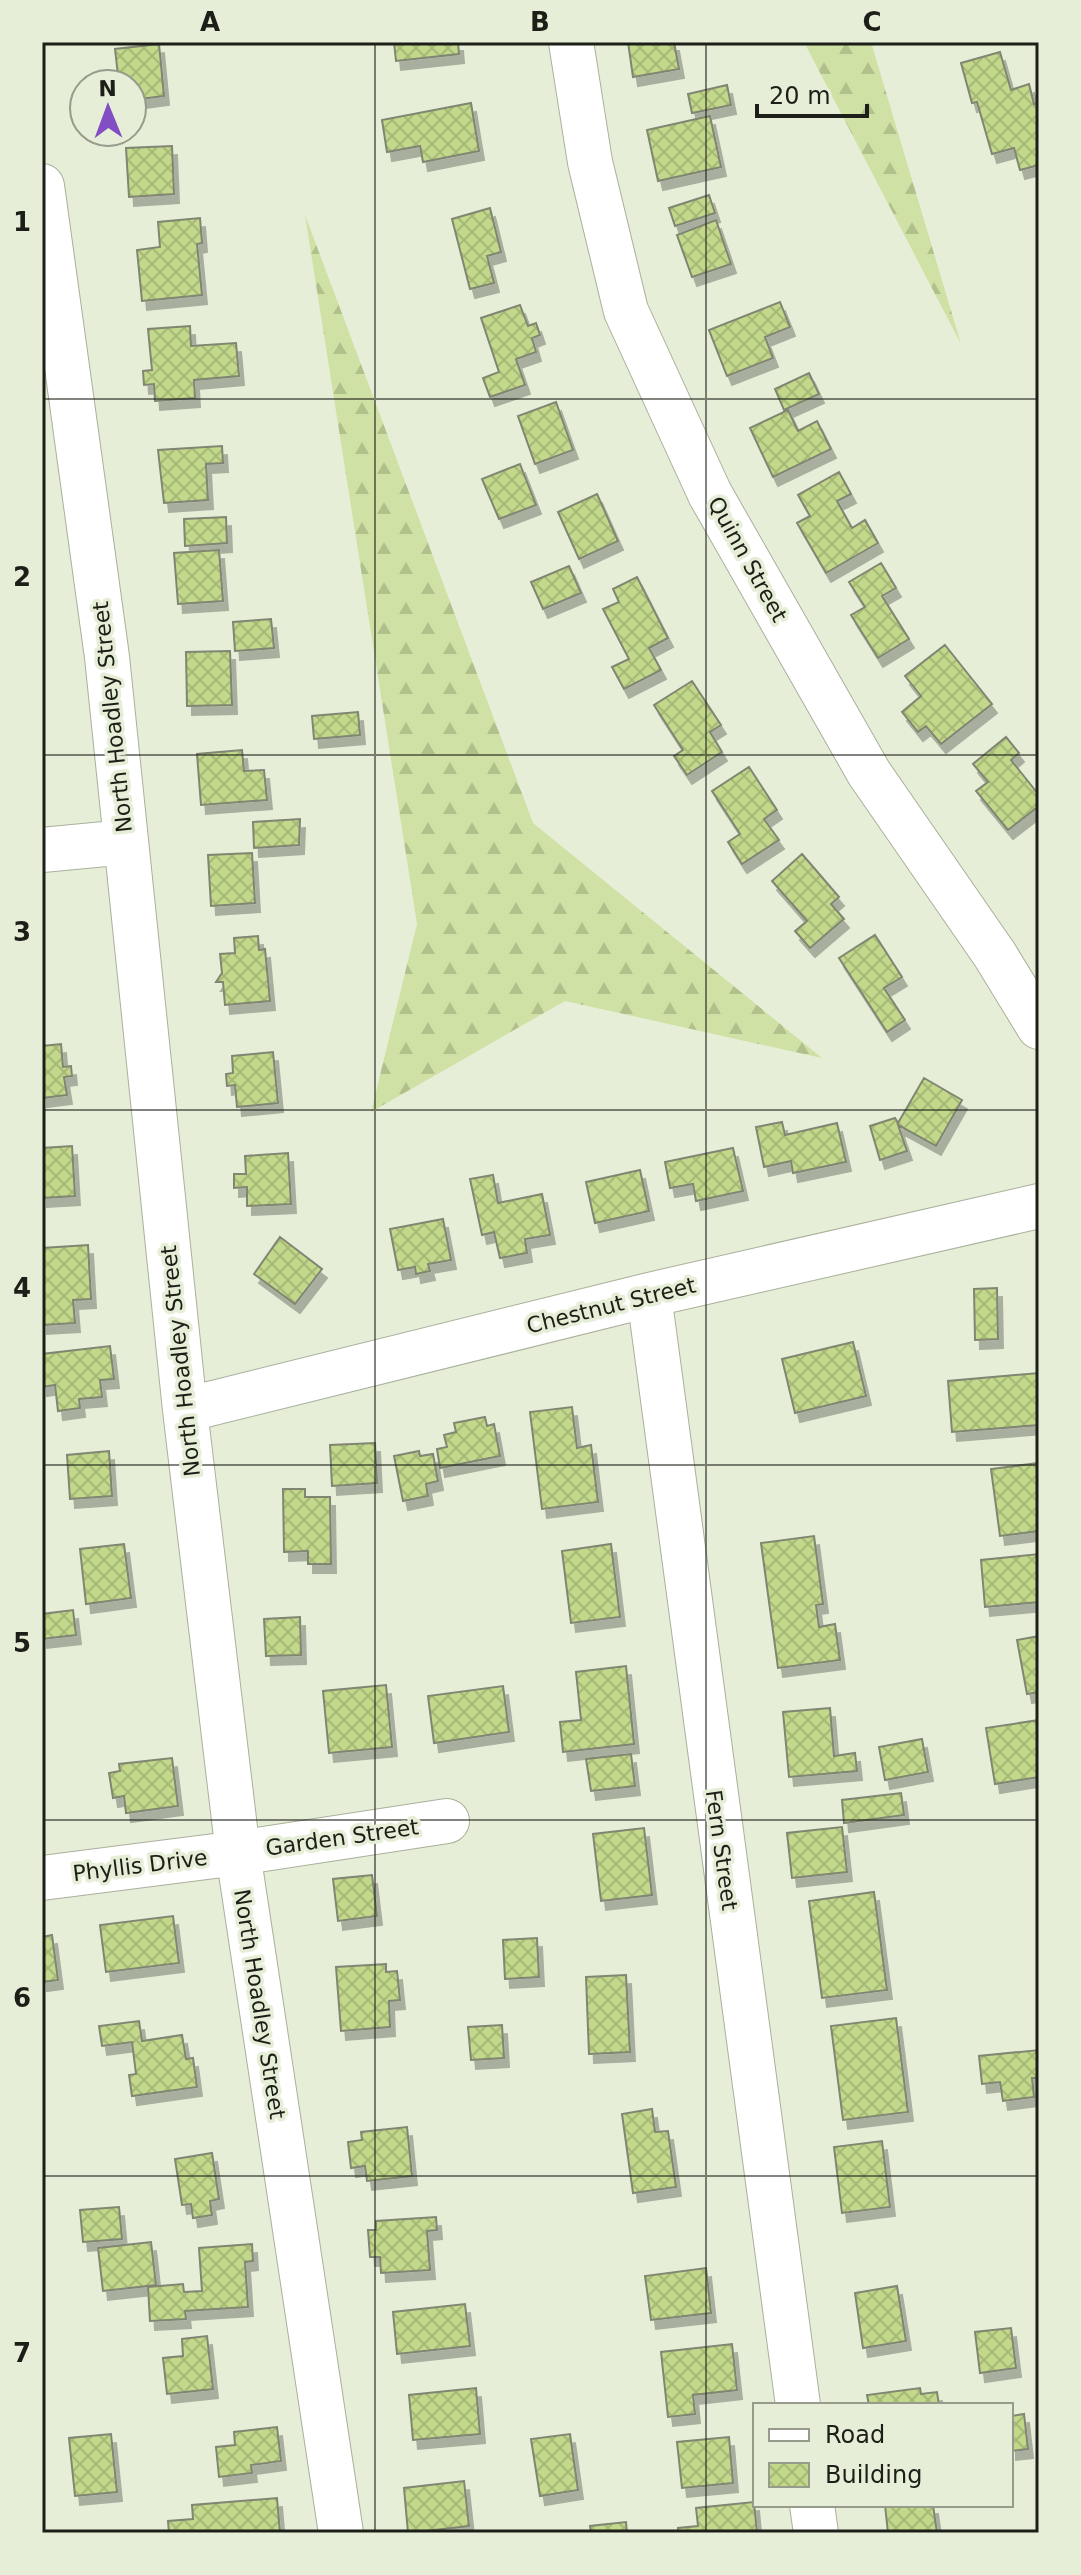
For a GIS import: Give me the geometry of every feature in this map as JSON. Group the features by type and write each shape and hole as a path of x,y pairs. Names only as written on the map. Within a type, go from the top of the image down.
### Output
{"street":[{"name":"Quinn Street","path":"571,42 590,162 626,311 710,494 869,773 995,955 1039,1027"},
{"name":"North Hoadley Street","path":"42,190 107,657 185,1410 238,1853 341,2533"},
{"path":"42,850 126,842"},
{"name":"Chestnut Street","path":"185,1410 649,1295 1039,1206"},
{"name":"Fern Street","path":"649,1295 798,2403"},
{"name":"Garden Street","path":"238,1853 447,1821"},
{"name":"Phyllis Drive","path":"42,1878 238,1853"},
{"path":"812,2507 816,2533"}],"green space":[{"path":"804,42 871,42 961,344"},
{"path":"305,215 533,823 822,1058 565,1001 371,1112 417,924"}],"building":[{"path":"394,42 458,42 459,54 396,61"},
{"path":"628,42 674,42 679,69 633,77"},
{"path":"159,44 164,96 148,98 148,68 117,68 115,49"},
{"path":"1000,52 1011,90 1029,84 1034,104 1039,103 1039,165 1020,170 1014,148 992,154 977,102 972,103 961,63"},
{"path":"727,85 731,105 692,113 688,94"},
{"path":"471,103 479,151 423,162 420,146 387,152 382,120"},
{"path":"710,116 721,167 658,181 647,130"},
{"path":"172,146 174,194 129,197 126,148"},
{"path":"709,195 715,213 675,226 669,208"},
{"path":"490,208 501,252 487,256 494,283 470,289 452,219"},
{"path":"200,218 202,243 197,244 202,295 142,301 137,250 160,247 158,222"},
{"path":"716,220 731,264 692,277 677,235"},
{"path":"780,302 790,327 765,337 773,358 727,376 709,330"},
{"path":"520,305 528,326 536,323 540,335 532,338 536,352 516,359 525,385 490,397 483,378 499,372 481,318"},
{"path":"190,326 191,346 236,343 239,376 194,380 195,398 155,401 154,384 144,385 143,371 152,370 148,329"},
{"path":"809,373 819,394 784,410 775,389"},
{"path":"556,402 573,450 535,464 518,416"},
{"path":"788,410 798,431 817,421 831,449 773,477 750,428"},
{"path":"222,446 223,463 206,464 208,500 164,503 158,450"},
{"path":"520,464 536,505 499,519 482,479"},
{"path":"839,472 851,494 837,501 852,528 865,520 878,543 826,573 797,523 810,516 798,495"},
{"path":"597,494 618,541 579,559 558,512"},
{"path":"226,517 227,543 185,546 184,519"},
{"path":"219,550 223,601 178,604 174,553"},
{"path":"881,563 896,588 882,596 909,639 878,658 851,615 865,607 849,582"},
{"path":"569,566 581,593 543,609 531,582"},
{"path":"637,577 668,638 649,648 661,670 624,689 612,667 629,659 603,609 619,602 613,589"},
{"path":"271,619 274,648 235,651 233,622"},
{"path":"945,645 992,704 941,744 926,726 918,732 902,712 921,696 905,676"},
{"path":"230,651 232,705 187,706 186,652"},
{"path":"692,681 721,725 710,732 722,752 687,775 674,756 683,750 654,705"},
{"path":"358,712 360,735 314,739 312,716"},
{"path":"1006,737 1019,753 1011,760 1039,795 1039,806 1008,830 976,791 988,782 973,764"},
{"path":"242,750 244,771 264,770 267,800 201,805 197,754"},
{"path":"749,767 777,810 764,819 779,840 742,864 728,842 740,834 712,791"},
{"path":"300,819 299,845 254,848 253,822"},
{"path":"252,853 255,903 211,906 208,855"},
{"path":"802,854 839,897 831,904 844,919 810,948 795,931 807,921 772,881"},
{"path":"875,935 902,977 884,988 905,1020 887,1032 839,958"},
{"path":"258,936 259,950 265,949 270,1001 225,1005 223,982 216,982 222,973 220,954 235,953 234,938"},
{"path":"61,1044 63,1067 71,1066 72,1076 64,1077 67,1095 42,1098 42,1046"},
{"path":"273,1052 278,1103 237,1107 235,1085 227,1086 226,1074 233,1073 232,1056"},
{"path":"924,1078 962,1100 936,1146 898,1125 907,1151 880,1160 870,1126 895,1118 898,1123"},
{"path":"782,1122 785,1135 837,1123 846,1162 793,1173 791,1161 764,1167 756,1127"},
{"path":"72,1146 75,1196 42,1198 42,1148"},
{"path":"733,1148 743,1191 696,1201 693,1184 670,1188 665,1162"},
{"path":"288,1153 291,1204 247,1206 247,1187 234,1188 234,1174 246,1174 245,1156"},
{"path":"640,1170 649,1211 595,1223 586,1182"},
{"path":"493,1175 498,1203 542,1194 550,1235 525,1239 527,1253 500,1258 494,1232 482,1235 470,1179"},
{"path":"443,1219 451,1260 428,1264 430,1271 416,1274 415,1267 398,1270 390,1229"},
{"path":"280,1237 322,1269 295,1304 254,1274"},
{"path":"88,1245 91,1299 73,1300 75,1323 42,1325 42,1248"},
{"path":"997,1288 998,1339 975,1340 974,1289"},
{"path":"853,1342 866,1396 795,1413 782,1359"},
{"path":"110,1346 114,1379 100,1380 102,1397 79,1399 80,1408 58,1411 55,1385 42,1387 42,1354"},
{"path":"1039,1373 1039,1425 952,1432 948,1381"},
{"path":"572,1407 577,1448 591,1445 598,1502 542,1509 530,1412"},
{"path":"485,1417 487,1426 494,1424 500,1456 440,1468 437,1449 447,1447 444,1435 456,1432 454,1423"},
{"path":"375,1443 377,1483 332,1486 330,1445"},
{"path":"109,1451 112,1496 70,1499 67,1455"},
{"path":"419,1451 420,1456 433,1454 438,1481 426,1484 428,1496 403,1501 394,1456"},
{"path":"1039,1463 1039,1531 1000,1536 991,1469"},
{"path":"283,1489 305,1489 305,1497 330,1497 331,1564 308,1564 308,1551 284,1552"},
{"path":"814,1536 823,1604 816,1605 819,1627 835,1624 840,1660 778,1668 761,1543"},
{"path":"124,1544 131,1598 86,1604 80,1549"},
{"path":"611,1544 620,1617 571,1623 562,1551"},
{"path":"1039,1554 1039,1602 985,1607 981,1560"},
{"path":"73,1610 76,1635 42,1639 42,1614"},
{"path":"300,1617 301,1655 266,1656 264,1619"},
{"path":"1039,1636 1039,1692 1027,1694 1017,1640"},
{"path":"626,1666 634,1744 563,1752 560,1722 581,1720 576,1672"},
{"path":"386,1685 392,1747 329,1753 323,1691"},
{"path":"503,1686 509,1732 434,1743 428,1696"},
{"path":"830,1708 834,1756 855,1753 857,1771 789,1777 783,1712"},
{"path":"1039,1720 1039,1777 995,1784 986,1728"},
{"path":"922,1739 928,1772 885,1780 879,1747"},
{"path":"631,1754 635,1786 591,1791 586,1759"},
{"path":"172,1758 178,1806 126,1813 124,1796 113,1798 109,1773 120,1771 119,1764"},
{"path":"901,1793 904,1815 844,1823 842,1800"},
{"path":"842,1827 847,1872 792,1878 787,1833"},
{"path":"644,1828 652,1895 601,1901 593,1834"},
{"path":"372,1875 377,1916 338,1921 333,1879"},
{"path":"874,1892 887,1990 822,1998 809,1901"},
{"path":"173,1916 179,1963 106,1972 100,1925"},
{"path":"52,1935 58,1980 42,1982 42,1937"},
{"path":"537,1938 539,1977 505,1979 503,1940"},
{"path":"386,1964 386,1972 397,1971 400,2000 389,2001 390,2027 341,2031 336,1967"},
{"path":"626,1975 630,2052 589,2054 586,1977"},
{"path":"896,2018 908,2112 843,2120 831,2026"},
{"path":"139,2021 142,2041 182,2035 186,2059 193,2058 197,2087 132,2096 129,2075 136,2074 132,2042 102,2046 99,2026"},
{"path":"502,2025 504,2058 471,2060 468,2027"},
{"path":"1039,2050 1039,2078 1032,2078 1034,2097 1003,2101 1000,2082 982,2084 979,2056"},
{"path":"652,2109 655,2132 668,2131 676,2187 633,2193 622,2114"},
{"path":"407,2127 412,2176 367,2181 365,2166 351,2168 348,2142 362,2140 361,2132"},
{"path":"882,2141 890,2207 842,2213 834,2147"},
{"path":"212,2153 219,2199 210,2201 212,2215 193,2218 191,2204 182,2205 175,2159"},
{"path":"119,2207 122,2239 83,2242 80,2210"},
{"path":"436,2217 437,2230 427,2231 430,2270 381,2273 380,2257 370,2257 368,2230 376,2230 376,2221"},
{"path":"151,2242 156,2285 103,2291 98,2248"},
{"path":"252,2244 253,2261 245,2262 248,2307 185,2311 186,2319 150,2321 148,2287 183,2284 184,2292 202,2291 199,2248"},
{"path":"706,2268 711,2313 651,2320 645,2276"},
{"path":"897,2286 906,2341 863,2348 855,2293"},
{"path":"465,2304 470,2346 397,2354 393,2312"},
{"path":"1011,2328 1016,2368 980,2373 975,2332"},
{"path":"207,2336 213,2389 167,2394 163,2358 183,2356 182,2339"},
{"path":"732,2344 737,2390 693,2395 695,2414 668,2417 661,2352"},
{"path":"476,2388 480,2434 413,2440 409,2395"},
{"path":"920,2388 921,2394 937,2392 939,2403 869,2403 867,2395"},
{"path":"1024,2414 1028,2449 1013,2451 1013,2416"},
{"path":"277,2427 281,2461 251,2465 252,2473 219,2477 216,2447 235,2445 234,2432"},
{"path":"111,2434 117,2492 75,2496 69,2438"},
{"path":"570,2434 578,2490 540,2496 531,2439"},
{"path":"729,2437 733,2483 682,2488 677,2442"},
{"path":"464,2481 469,2526 408,2533 404,2488"},
{"path":"277,2498 280,2533 169,2533 168,2521 193,2519 192,2505"},
{"path":"753,2502 757,2533 678,2533 678,2528 698,2526 696,2508"},
{"path":"885,2507 933,2507 937,2533 888,2533"},
{"path":"626,2522 627,2533 591,2533 590,2526"}]}
